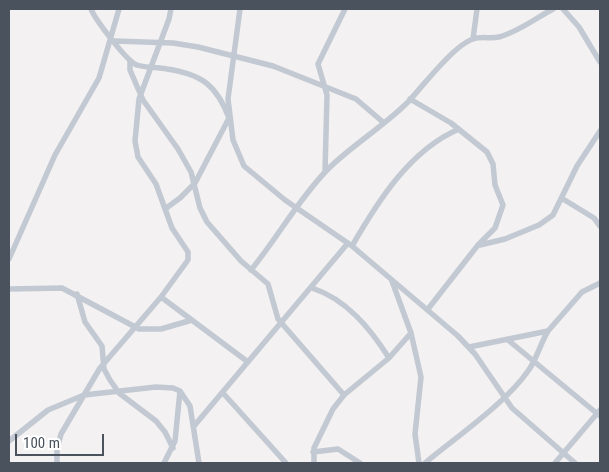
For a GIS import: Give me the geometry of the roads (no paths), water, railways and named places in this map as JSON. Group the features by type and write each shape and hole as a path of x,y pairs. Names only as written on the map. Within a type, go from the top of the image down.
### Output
{"street":[{"path":"91,9 100,24 130,61 140,66 188,74 210,84 217,92 229,118"},
{"path":"9,259 55,155 99,78 114,40 119,9"},
{"path":"57,463 57,449 61,434 103,363 161,297 186,262 188,255 165,209 156,184 136,149 136,126 141,94 171,9"},
{"path":"240,9 232,55 228,99 229,118 235,148 244,166 258,180 350,244 428,309 469,347 503,398 525,422 576,463"},
{"path":"325,172 326,87 318,64 345,9"},
{"path":"473,38 477,9"},
{"path":"251,270 296,207 325,172 350,148 384,123 410,99 436,69 473,38 499,37 509,34 553,9"},
{"path":"563,9 579,27 600,62"},
{"path":"114,40 160,42 198,47 299,75 356,99 384,123"},
{"path":"130,61 130,70 146,106 178,149 195,183 200,208 207,222 251,270 270,286 275,314 344,395"},
{"path":"410,99 460,129 491,158 495,184 503,205 495,228 478,245 428,309"},
{"path":"165,209 180,198 195,183 229,118"},
{"path":"194,426 350,244 411,163 431,145 460,129"},
{"path":"478,245 505,238 547,220 563,198 577,166 600,131"},
{"path":"563,198 594,218 600,226"},
{"path":"392,279 411,333 422,386 415,434 420,463"},
{"path":"425,463 503,398 521,380 534,362 539,346 548,331 582,292 600,283"},
{"path":"9,289 56,288 77,294 134,327 153,330 192,320"},
{"path":"312,288 331,296 356,316 376,339 389,358"},
{"path":"77,294 85,322 102,346 105,372 119,392 156,421 165,432 173,448"},
{"path":"161,297 248,362"},
{"path":"469,347 548,331"},
{"path":"314,463 313,452 326,419 344,395 389,358 411,333"},
{"path":"508,340 599,413 555,463"},
{"path":"9,440 48,410 84,395 156,387 173,388 180,391 190,406 199,463"},
{"path":"158,463 165,462 173,448 180,391"},
{"path":"223,393 286,463"},
{"path":"313,452 338,449 360,463"}]}
